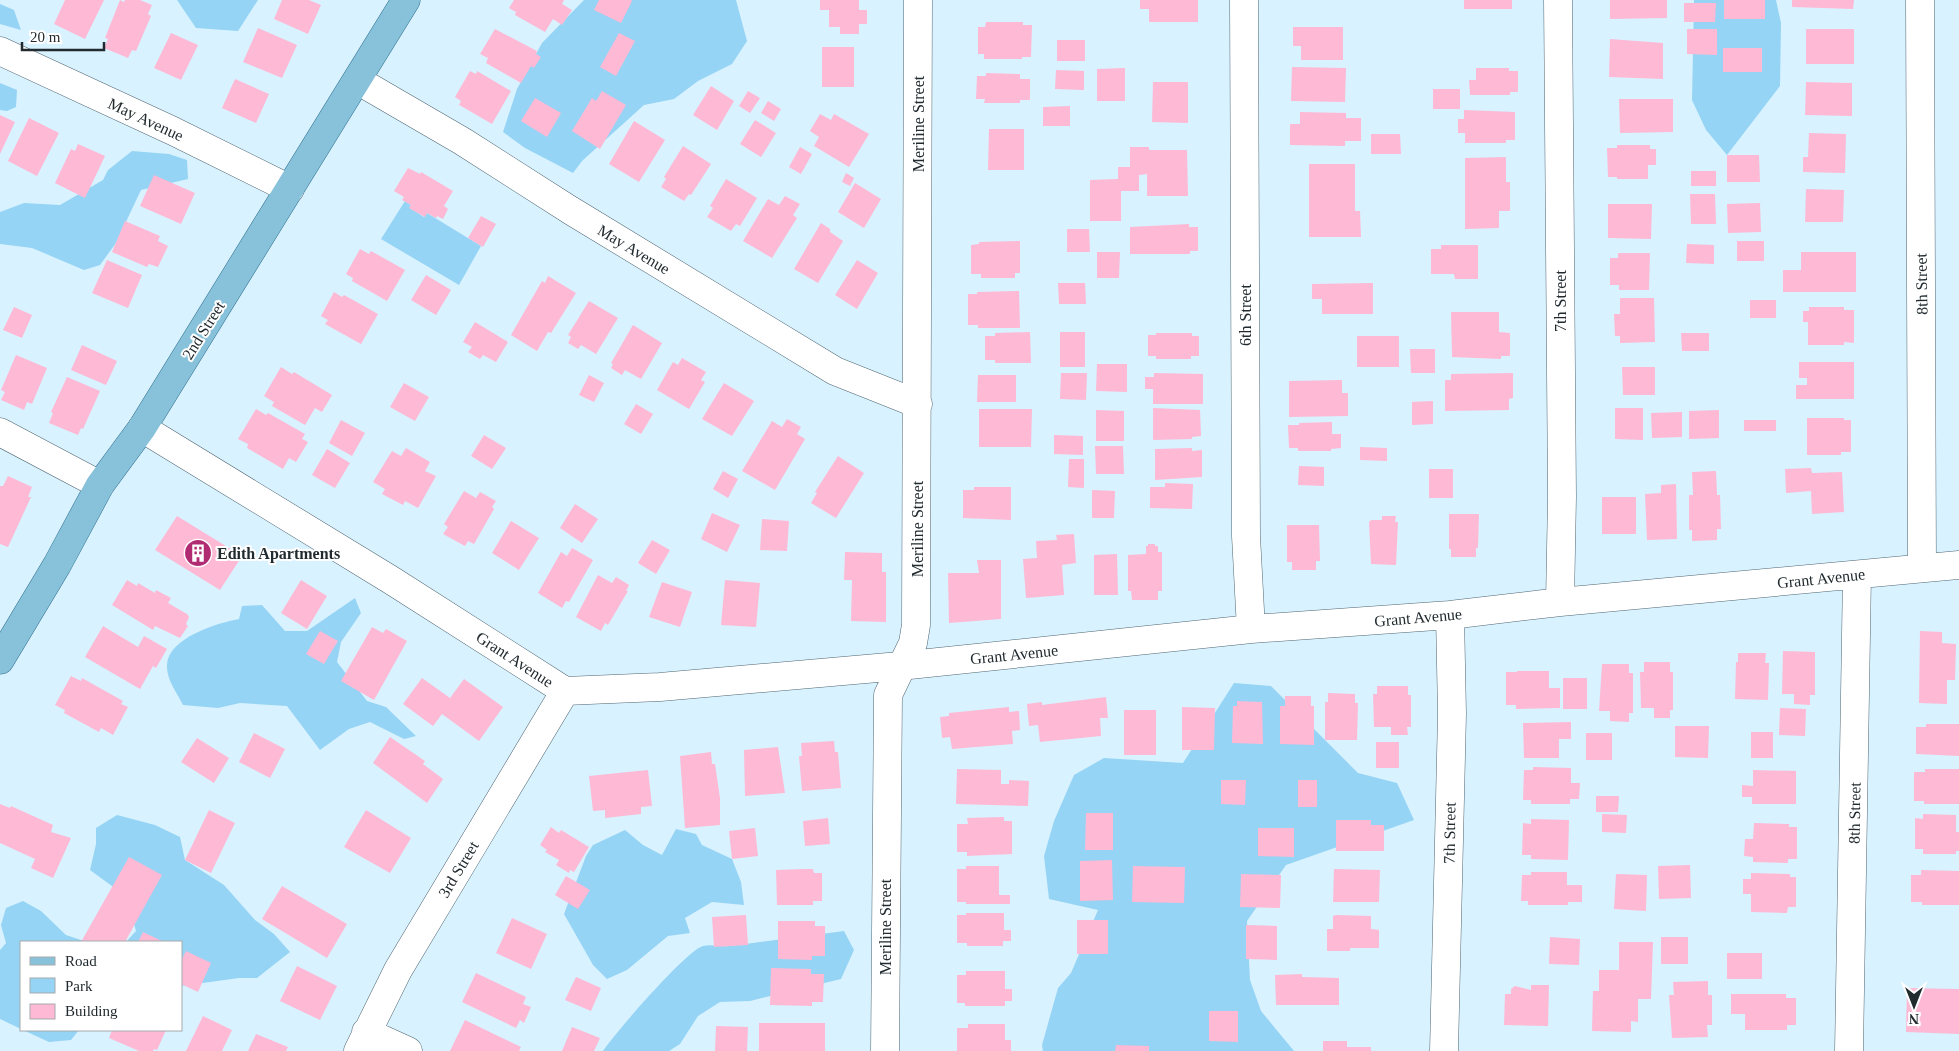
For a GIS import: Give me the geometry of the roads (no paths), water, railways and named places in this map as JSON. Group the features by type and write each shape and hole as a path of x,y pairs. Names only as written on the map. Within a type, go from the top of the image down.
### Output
{"main road":[{"name":"2nd Street","path":"0,660 57,565 100,485 142,428 406,0"}],"street":[{"name":"Meriline Street","path":"885,1051 888,695 912,644 916,625 918,0"},
{"name":"6th Street","path":"1244,0 1246,536 1251,629"},
{"name":"7th Street","path":"1558,0 1562,488 1560,602"},
{"name":"8th Street","path":"1920,0 1922,568"},
{"name":"May Avenue","path":"0,51 173,131 290,189"},
{"name":"May Avenue","path":"358,80 462,141 570,210 835,371 918,404"},
{"name":"Grant Avenue","path":"142,428 409,591 565,691 660,687 900,666 1251,629 1450,615 1560,602 1959,564"},
{"path":"0,432 100,485"},
{"name":"8th Street","path":"1849,1051 1857,575"},
{"name":"7th Street","path":"1444,1051 1452,714 1450,615"},
{"name":"3rd Street","path":"362,1041 398,970 565,691"},
{"path":"362,1041 408,1051"}],"place":[{"name":"Edith Apartments","path":"198,553"}]}
